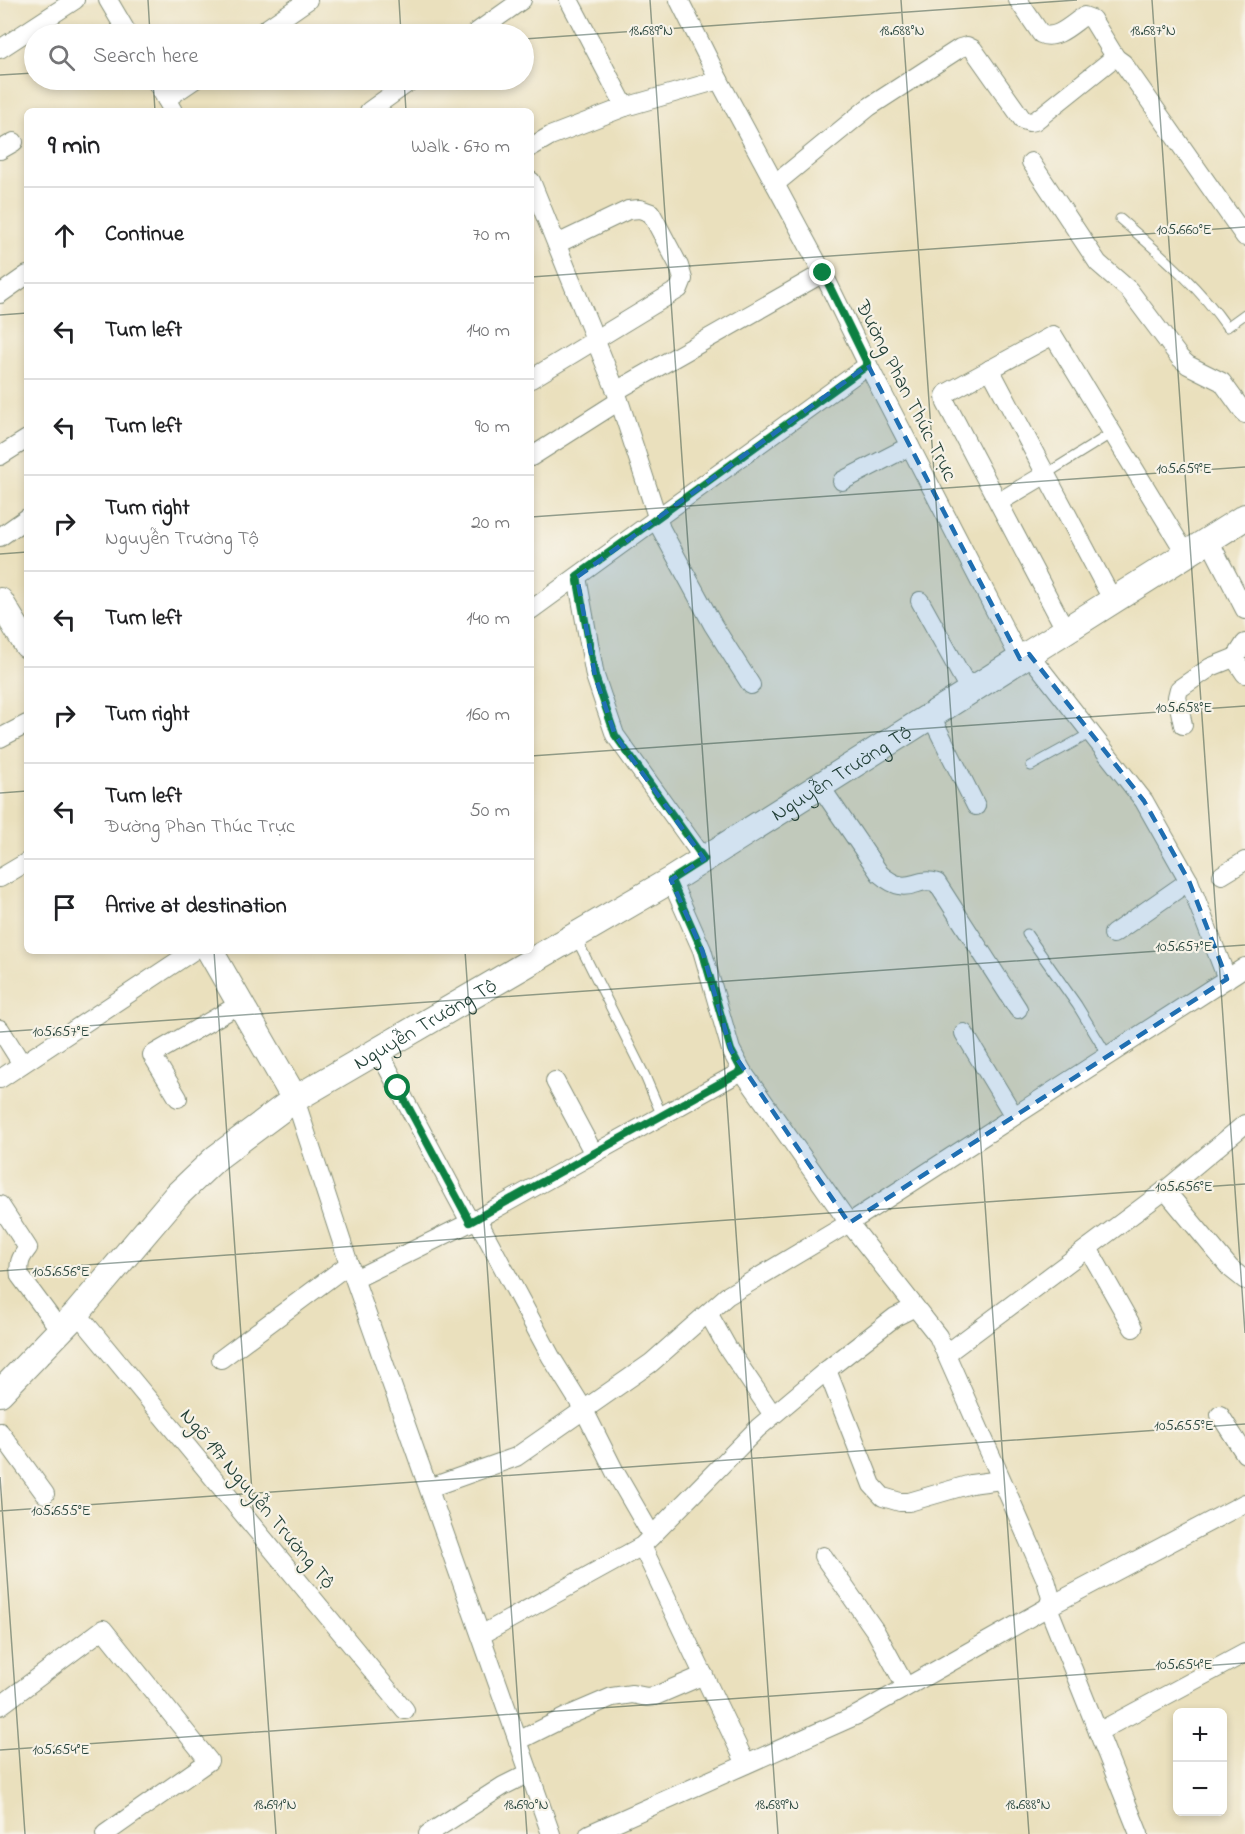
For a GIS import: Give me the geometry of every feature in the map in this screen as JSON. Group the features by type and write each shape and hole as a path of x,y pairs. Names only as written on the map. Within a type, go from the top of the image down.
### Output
{"main road":[{"name":"Nguyễn Trường Tộ","path":"0,1393 68,1322 177,1195 216,1158 295,1099 671,880 1245,517"},
{"path":"0,602 24,640"},
{"path":"212,954 295,1099"}],"street":[{"path":"38,24 75,0"},
{"path":"108,0 122,24"},
{"path":"273,24 308,0"},
{"path":"488,24 522,0"},
{"path":"569,0 625,107"},
{"path":"1018,0 1041,34 1045,36 1059,33 1084,16 1092,19 1116,58 1123,63 1245,237"},
{"name":"Đường Phan Thúc Trực","path":"682,1 718,80 823,273 910,446 1025,656 1091,733 1143,801 1189,881 1227,979"},
{"path":"0,49 24,33"},
{"path":"775,184 869,107 960,48 968,46 973,49 1023,120 1029,122 1035,121 1116,58"},
{"path":"534,145 550,136 625,107 718,80"},
{"path":"161,90 170,105 184,90"},
{"path":"373,108 398,90"},
{"path":"1031,162 1098,263 1129,290 1180,358 1188,365 1222,382 1245,414"},
{"path":"534,188 618,396 657,518 679,564 713,625 751,685"},
{"path":"534,377 680,289 682,279 679,266 651,213 640,209 628,210 557,244"},
{"path":"534,455 618,396 823,273"},
{"path":"0,294 24,277"},
{"path":"1066,631 945,399 947,393 1053,335 1186,554"},
{"path":"534,608 868,365"},
{"path":"990,369 1113,601"},
{"path":"0,456 24,441"},
{"path":"843,481 910,446"},
{"path":"999,502 1046,474"},
{"path":"0,537 24,520"},
{"path":"1209,540 1245,610"},
{"path":"577,576 595,676 615,735 704,859"},
{"path":"920,601 970,691"},
{"path":"1241,650 1238,662 1245,674"},
{"path":"1183,725 1177,697 1179,689 1241,650"},
{"path":"931,716 976,807"},
{"path":"0,738 24,726"},
{"path":"820,786 880,874 887,880 896,885 908,887 926,881 937,883 1018,1009"},
{"path":"1222,875 1245,861"},
{"path":"0,878 24,864"},
{"path":"671,880 702,950 731,1050 742,1071 849,1223 938,1336 1046,1580 1051,1598 1048,1607"},
{"path":"1113,934 1189,881"},
{"path":"0,1078 188,954"},
{"path":"429,1488 516,1457 651,1363 727,1296 849,1223 1245,967"},
{"path":"178,1098 152,1055 240,1004"},
{"path":"0,1029 22,1064"},
{"path":"964,1033 1014,1116"},
{"path":"378,1050 551,1357 584,1410 647,1541 704,1676 746,1764"},
{"path":"221,1359 352,1272 474,1220 742,1071"},
{"path":"555,1081 594,1155"},
{"path":"295,1099 352,1272 551,1834"},
{"path":"946,1354 1165,1190 1245,1124"},
{"path":"1165,1190 1230,1268 1245,1280"},
{"name":"Ngõ 197 Nguyễn Trường Tộ","path":"0,1205 28,1248 18,1266 20,1276 68,1322 405,1710"},
{"path":"1088,1248 1133,1328"},
{"path":"481,1635 647,1541 773,1415 896,1317 915,1307"},
{"path":"708,1313 727,1347 773,1415"},
{"path":"827,1370 872,1485 884,1497 909,1502 958,1487 1002,1480"},
{"path":"1220,1415 1245,1454"},
{"path":"0,1432 45,1494"},
{"path":"589,1834 857,1715 1048,1607 1245,1503"},
{"path":"823,1556 876,1632 906,1687"},
{"path":"1048,1607 1140,1834"},
{"path":"0,1706 104,1629 209,1761 105,1834"},
{"path":"1098,1732 1245,1653"},
{"path":"518,1741 612,1697 632,1694 655,1696 704,1676"},
{"path":"428,1834 502,1786 529,1773"}],"lane":[{"path":"1120,219 1176,268 1227,327 1245,315"},
{"path":"1046,474 1112,433"},
{"path":"1031,766 1091,733"},
{"path":"1027,934 1077,1005 1108,1056"},
{"path":"575,936 645,1076 662,1116"}],"highlighted area":[{"path":"868,365 1020,659 1029,654 1144,801 1189,881 1227,979 849,1223 731,1050 702,950 671,880 704,859 615,735 595,676 577,577"}],"route":[{"path":"398,1088 470,1222 742,1071 731,1050 702,950 671,880 704,859 615,735 595,676 577,576 868,365 823,273"}]}
